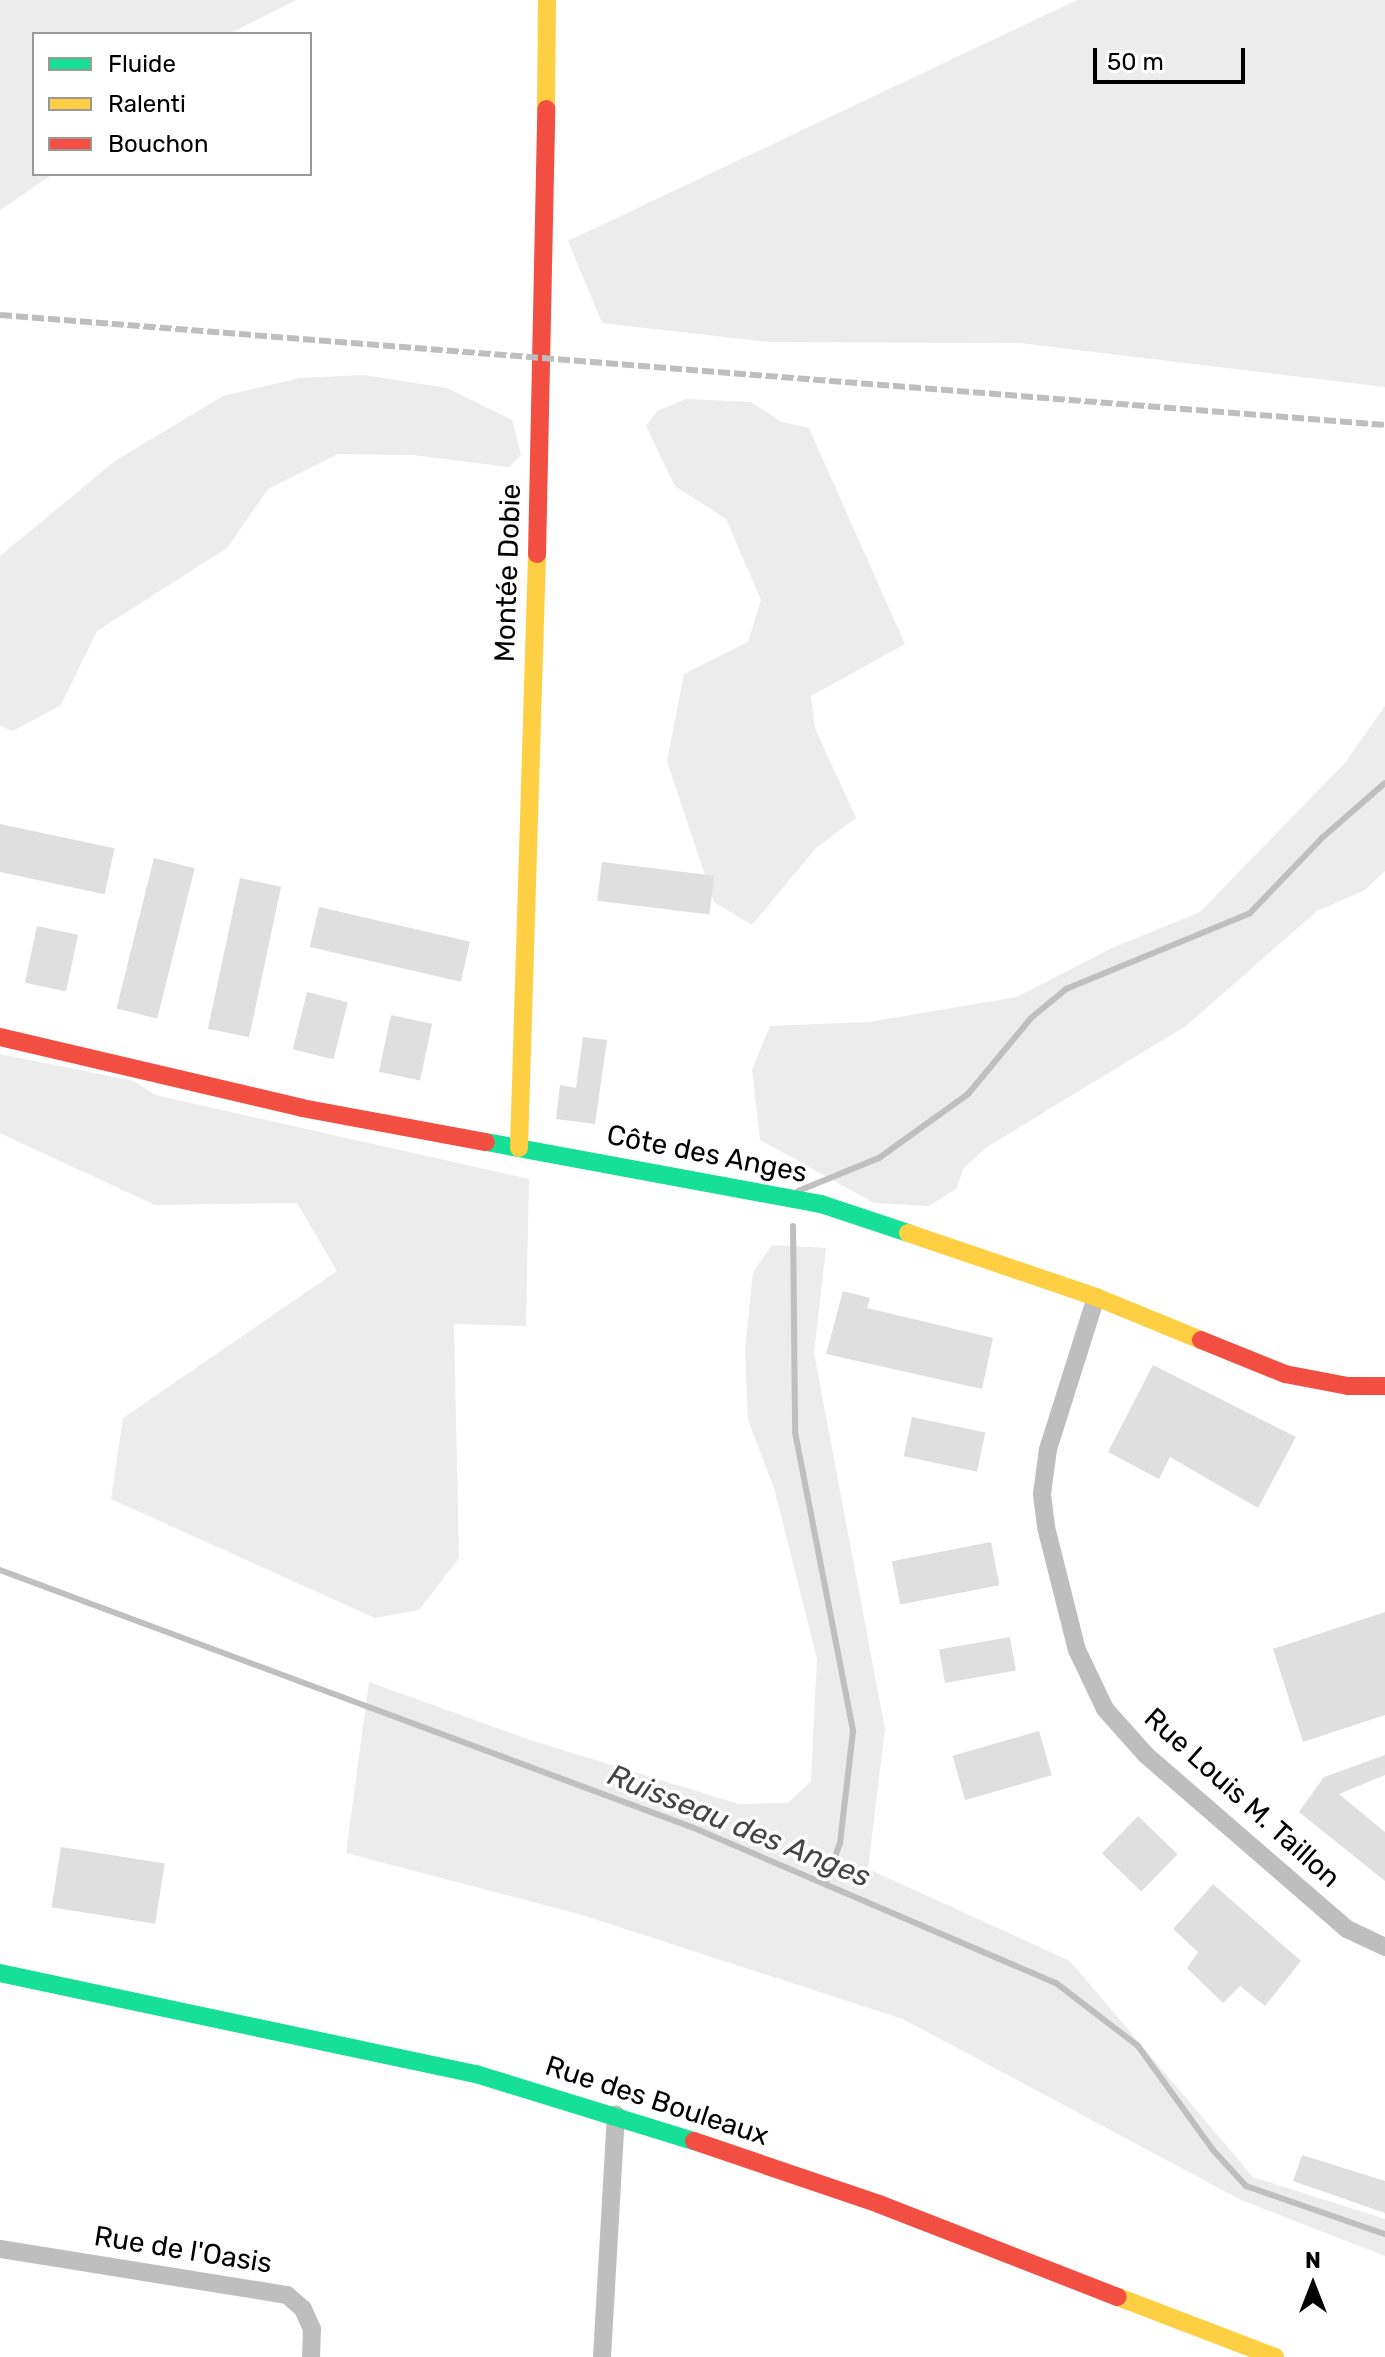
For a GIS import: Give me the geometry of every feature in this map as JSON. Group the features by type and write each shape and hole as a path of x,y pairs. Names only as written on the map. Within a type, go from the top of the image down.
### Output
{"street":[{"name":"Montée Dobie","path":"519,1148 545,281 547,0"},
{"name":"Côte des Anges","path":"0,1037 302,1108 821,1204 1096,1297 1285,1374 1348,1386 1385,1386"},
{"name":"Rue Louis M. Taillon","path":"1096,1297 1048,1449 1042,1494 1046,1527 1077,1650 1105,1709 1146,1755 1347,1929 1385,1947"},
{"name":"Rue des Bouleaux","path":"0,1973 476,2074 616,2114 879,2204 1275,2357"},
{"path":"602,2357 616,2114"},
{"name":"Rue de l'Oasis","path":"0,2249 287,2295 303,2309 312,2329 311,2357"}],"shaded area":[{"path":"0,0 296,0 233,32 32,32 32,176 50,176 0,210"},
{"path":"1077,0 1385,0 1385,387 1020,343 769,342 602,323 568,241"},
{"path":"364,375 447,388 512,420 521,455 509,467 413,455 338,454 268,489 227,548 97,631 61,705 13,731 0,726 0,556 115,461 223,396 300,378"},
{"path":"686,399 751,402 782,422 809,428 905,644 811,696 815,728 856,818 816,848 752,925 714,902 667,761 684,674 748,642 761,600 726,519 675,486 646,426 657,411"},
{"path":"1385,706 1385,871 1365,890 1317,911 1186,1026 987,1147 963,1169 957,1188 929,1206 874,1203 760,1140 752,1070 770,1026 869,1022 1017,997 1112,948 1200,912 1345,763"},
{"path":"0,1054 134,1081 155,1095 529,1179 526,1326 454,1324 459,1558 419,1610 375,1618 111,1499 123,1418 337,1271 297,1203 155,1205 0,1133"},
{"path":"772,1245 826,1248 814,1353 885,1729 868,1869 1070,1961 1253,2177 1385,2219 1385,2256 1241,2200 903,2019 579,1914 346,1853 369,1682 530,1740 739,1804 788,1803 811,1781 817,1659 774,1488 748,1420 745,1350 753,1272"}],"building":[{"path":"0,824 114,848 105,894 0,872"},
{"path":"154,858 195,868 157,1019 117,1008"},
{"path":"602,862 714,876 709,914 597,901"},
{"path":"240,878 281,887 249,1037 208,1029"},
{"path":"319,907 470,942 461,982 310,947"},
{"path":"37,926 78,935 66,991 25,983"},
{"path":"307,992 348,1002 333,1059 293,1049"},
{"path":"391,1015 432,1024 420,1080 379,1072"},
{"path":"583,1037 607,1040 595,1124 556,1119 560,1085 576,1088"},
{"path":"843,1291 870,1298 867,1308 993,1338 982,1389 826,1354"},
{"path":"1153,1365 1296,1437 1258,1508 1170,1457 1159,1479 1108,1452"},
{"path":"912,1417 985,1433 977,1472 904,1456"},
{"path":"991,1542 999,1585 900,1604 892,1561"},
{"path":"1385,1612 1385,1715 1303,1742 1273,1649"},
{"path":"1010,1637 1016,1670 945,1683 939,1650"},
{"path":"1039,1731 1052,1775 965,1800 952,1756"},
{"path":"1385,1755 1385,1775 1339,1794 1385,1832 1385,1881 1299,1812 1324,1777"},
{"path":"1138,1816 1178,1854 1141,1892 1102,1853"},
{"path":"61,1847 165,1863 155,1924 51,1907"},
{"path":"1213,1884 1301,1961 1265,2006 1240,1986 1223,2003 1187,1968 1198,1952 1173,1929"},
{"path":"1302,2155 1385,2181 1385,2213 1293,2181"}],"waterway":[{"path":"798,1191 879,1158 968,1094 1031,1018 1066,989 1250,913 1323,837 1385,783"},
{"path":"793,1226 795,1432 853,1731 840,1843 826,1882"},
{"name":"Ruisseau des Anges","path":"0,1570 694,1828 1056,1983 1138,2046 1213,2150 1246,2186 1385,2234"}],"railway":[{"path":"0,315 1385,425"}],"traffic: fast":[{"path":"486,1142 821,1204 908,1233"},
{"path":"0,1973 476,2074 694,2141"}],"traffic: slow":[{"path":"546,109 547,0"},
{"path":"519,1148 537,554"},
{"path":"908,1233 1096,1297 1201,1340"},
{"path":"1118,2297 1275,2357"}],"traffic: jam":[{"path":"537,554 546,109"},
{"path":"0,1037 302,1108 486,1142"},
{"path":"1201,1340 1285,1374 1348,1386 1385,1386"},
{"path":"694,2141 879,2204 1118,2297"}]}
